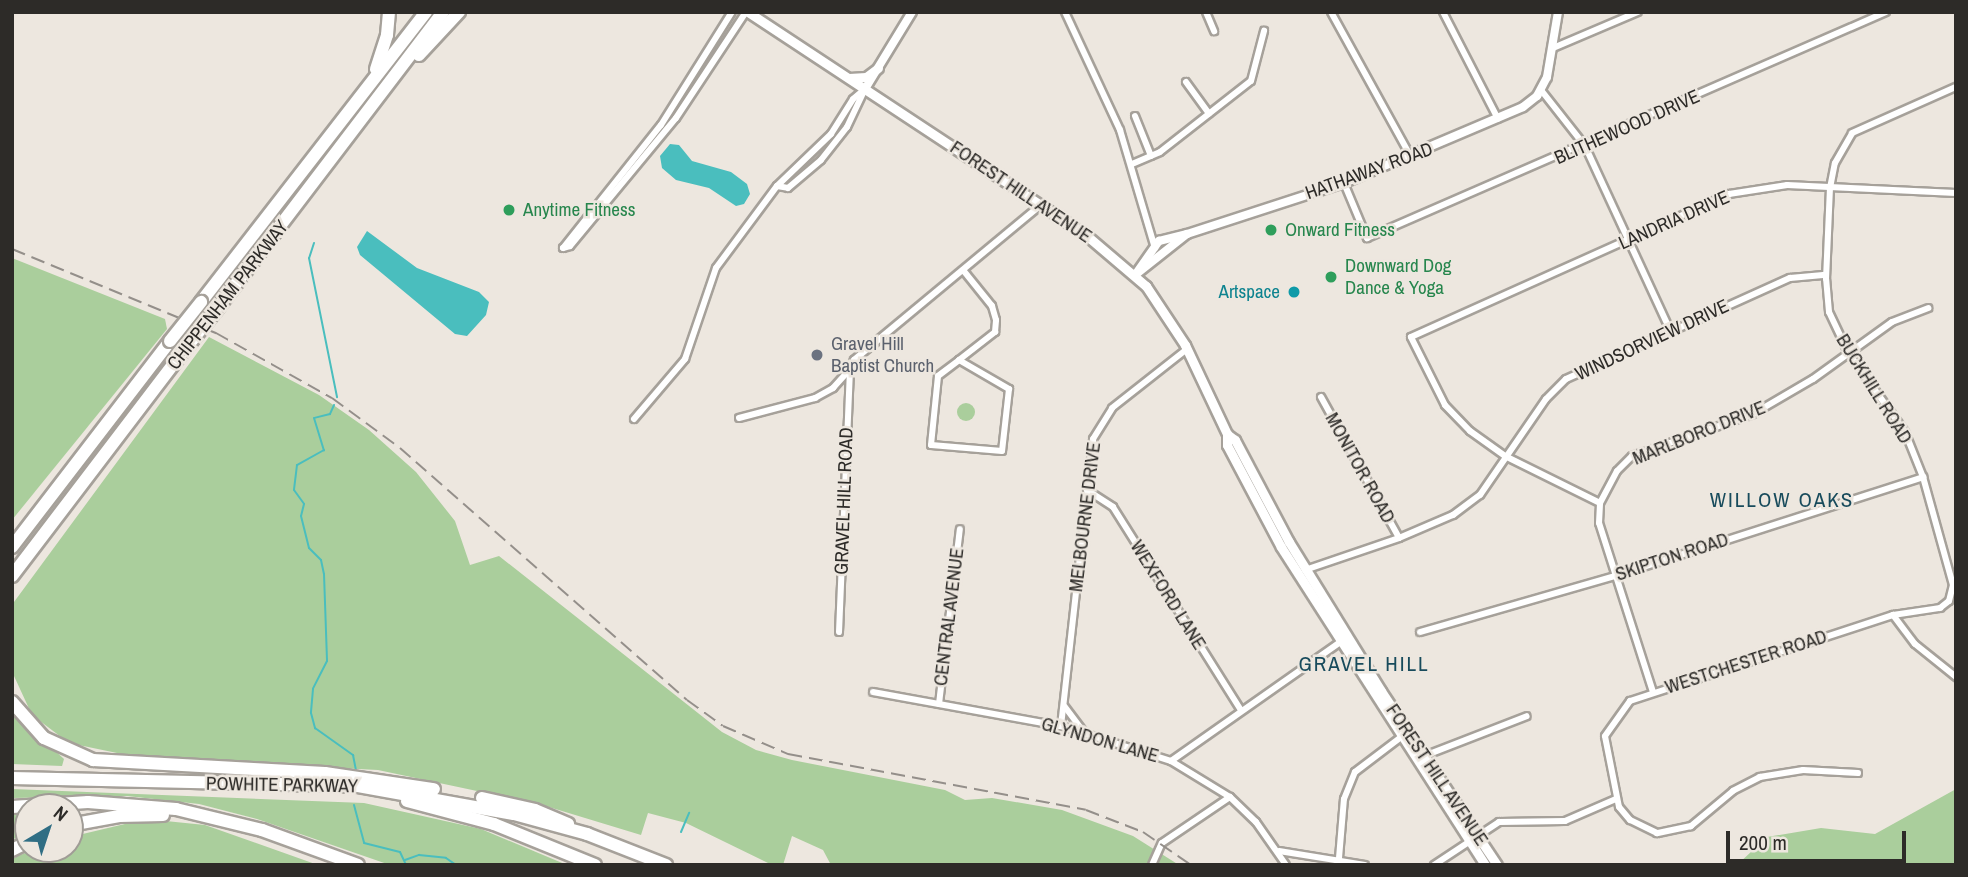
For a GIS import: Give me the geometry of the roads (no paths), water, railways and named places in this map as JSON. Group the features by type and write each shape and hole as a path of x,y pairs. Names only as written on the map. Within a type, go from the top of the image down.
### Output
{"highway":[{"path":"371,82 385,42 388,12"},
{"name":"CHIPPENHAM PARKWAY","path":"12,547 426,12"},
{"name":"CHIPPENHAM PARKWAY","path":"12,576 443,12"},
{"path":"401,67 417,57 459,12"},
{"path":"12,541 58,488"},
{"path":"12,590 72,498"},
{"path":"12,702 44,738 93,761 370,778 535,810 587,834"},
{"name":"POWHITE PARKWAY","path":"12,778 336,784 428,797 587,834 666,865"},
{"path":"297,785 452,812 595,865"},
{"name":"POWHITE PARKWAY","path":"12,807 88,802 164,808 240,823 358,865"},
{"path":"84,822 119,816 171,816 316,849"}],"main road":[{"name":"FOREST HILL AVENUE","path":"747,12 1041,205 1135,275 1187,349 1227,434 1227,444 1246,485 1297,574 1424,757 1485,865"},
{"path":"849,78 866,77 878,68"},
{"name":"FOREST HILL AVENUE","path":"1227,434 1236,440 1343,640 1400,738 1472,838 1497,865"}],"street":[{"path":"732,12 661,125 563,248 570,246 676,118 747,12"},
{"path":"778,186 788,188 821,160 847,127 865,89 912,12"},
{"path":"1065,12 1132,164 1158,255"},
{"path":"1206,12 1214,31"},
{"path":"1331,12 1411,158"},
{"path":"1443,12 1498,119"},
{"path":"1558,12 1553,47 1541,90 1585,146 1670,330"},
{"path":"1553,47 1638,12"},
{"name":"BLITHEWOOD DRIVE","path":"1344,183 1367,238 1585,146 1886,12"},
{"path":"1132,164 1151,156 1251,81 1264,31"},
{"path":"1186,82 1209,114"},
{"name":"BUCKHILL ROAD","path":"1953,585 1923,477 1905,432 1848,352 1829,312 1826,275 1830,188 1835,163 1852,133 1956,87"},
{"path":"634,419 685,359 710,277 778,186 831,134 853,99 865,89"},
{"name":"HATHAWAY ROAD","path":"1154,246 1169,236 1187,234 1344,183 1411,158 1529,103 1541,90"},
{"path":"1135,116 1151,156"},
{"name":"LANDRIA DRIVE","path":"1505,456 1470,431 1445,404 1410,337 1729,194 1787,185 1956,193"},
{"path":"739,418 826,393 850,369 863,351 1041,205"},
{"name":"HATHAWAY ROAD","path":"1135,275 1145,271 1158,255 1187,234"},
{"path":"1135,275 1154,246"},
{"path":"960,360 1009,389 1002,451 931,445 938,376 995,332 996,320 992,306 963,270"},
{"name":"WINDSORVIEW DRIVE","path":"1297,574 1399,538 1452,515 1480,495 1546,399 1566,379 1790,278 1826,275"},
{"name":"MARLBORO DRIVE","path":"1600,503 1617,471 1632,456 1753,414 1892,322 1928,307"},
{"name":"MELBOURNE DRIVE","path":"1061,726 1093,439 1104,416 1187,349"},
{"name":"GRAVEL HILL ROAD","path":"839,632 850,369"},
{"name":"MONITOR ROAD","path":"1321,397 1399,538"},
{"path":"1505,456 1600,503 1599,523 1653,692"},
{"name":"SKIPTON ROAD","path":"1420,632 1615,576 1923,477"},
{"name":"WEXFORD LANE","path":"1087,490 1113,507 1240,709"},
{"name":"CENTRAL AVENUE","path":"939,704 960,529"},
{"name":"WESTCHESTER ROAD","path":"1616,799 1605,736 1623,706 1653,692 1893,615 1946,606 1953,585"},
{"path":"1893,615 1915,644 1956,677"},
{"path":"1171,761 1240,709 1343,640"},
{"name":"GLYNDON LANE","path":"873,692 1061,726 1171,761 1230,797 1279,851 1286,865"},
{"path":"1064,705 1084,732"},
{"path":"1424,757 1527,716"},
{"path":"1339,858 1345,799 1355,772 1400,738"},
{"path":"1434,865 1499,822 1565,821 1616,799 1630,820 1649,831 1668,832 1691,826 1733,791 1760,776 1803,770 1858,773"},
{"path":"1152,865 1162,842 1230,797"},
{"path":"1279,851 1339,858 1365,865"}],"water":[{"path":"670,144 679,145 692,161 731,172 747,184 750,194 744,204 736,206 709,188 676,180 662,168 660,156"},
{"path":"367,231 417,268 479,292 489,302 486,315 467,336 455,334 360,255 357,247"}],"waterway":[{"path":"314,243 309,258 337,397"},
{"path":"334,405 330,414 314,418 324,450 297,465 294,490 304,504 301,516 309,548 321,560 324,574 327,661 313,689 311,713 315,728 353,755 356,770"},
{"path":"354,805 364,843 400,852 406,865"},
{"path":"681,832 689,813"},
{"path":"405,860 419,855 446,858 456,865"}],"railway":[{"path":"12,249 216,333 332,398 400,448 687,700 723,726 788,754 1086,810 1143,832 1191,865"}],"place":[{"name":"Anytime Fitness","path":"509,210"},
{"name":"Onward Fitness","path":"1271,230"},
{"name":"Downward Dog Dance & Yoga","path":"1331,277"},
{"name":"Artspace","path":"1294,292"},
{"name":"Gravel Hill Baptist Church","path":"817,355"}],"district":[{"name":"WILLOW OAKS","path":"1782,500"},
{"name":"GRAVEL HILL","path":"1364,664"}]}
